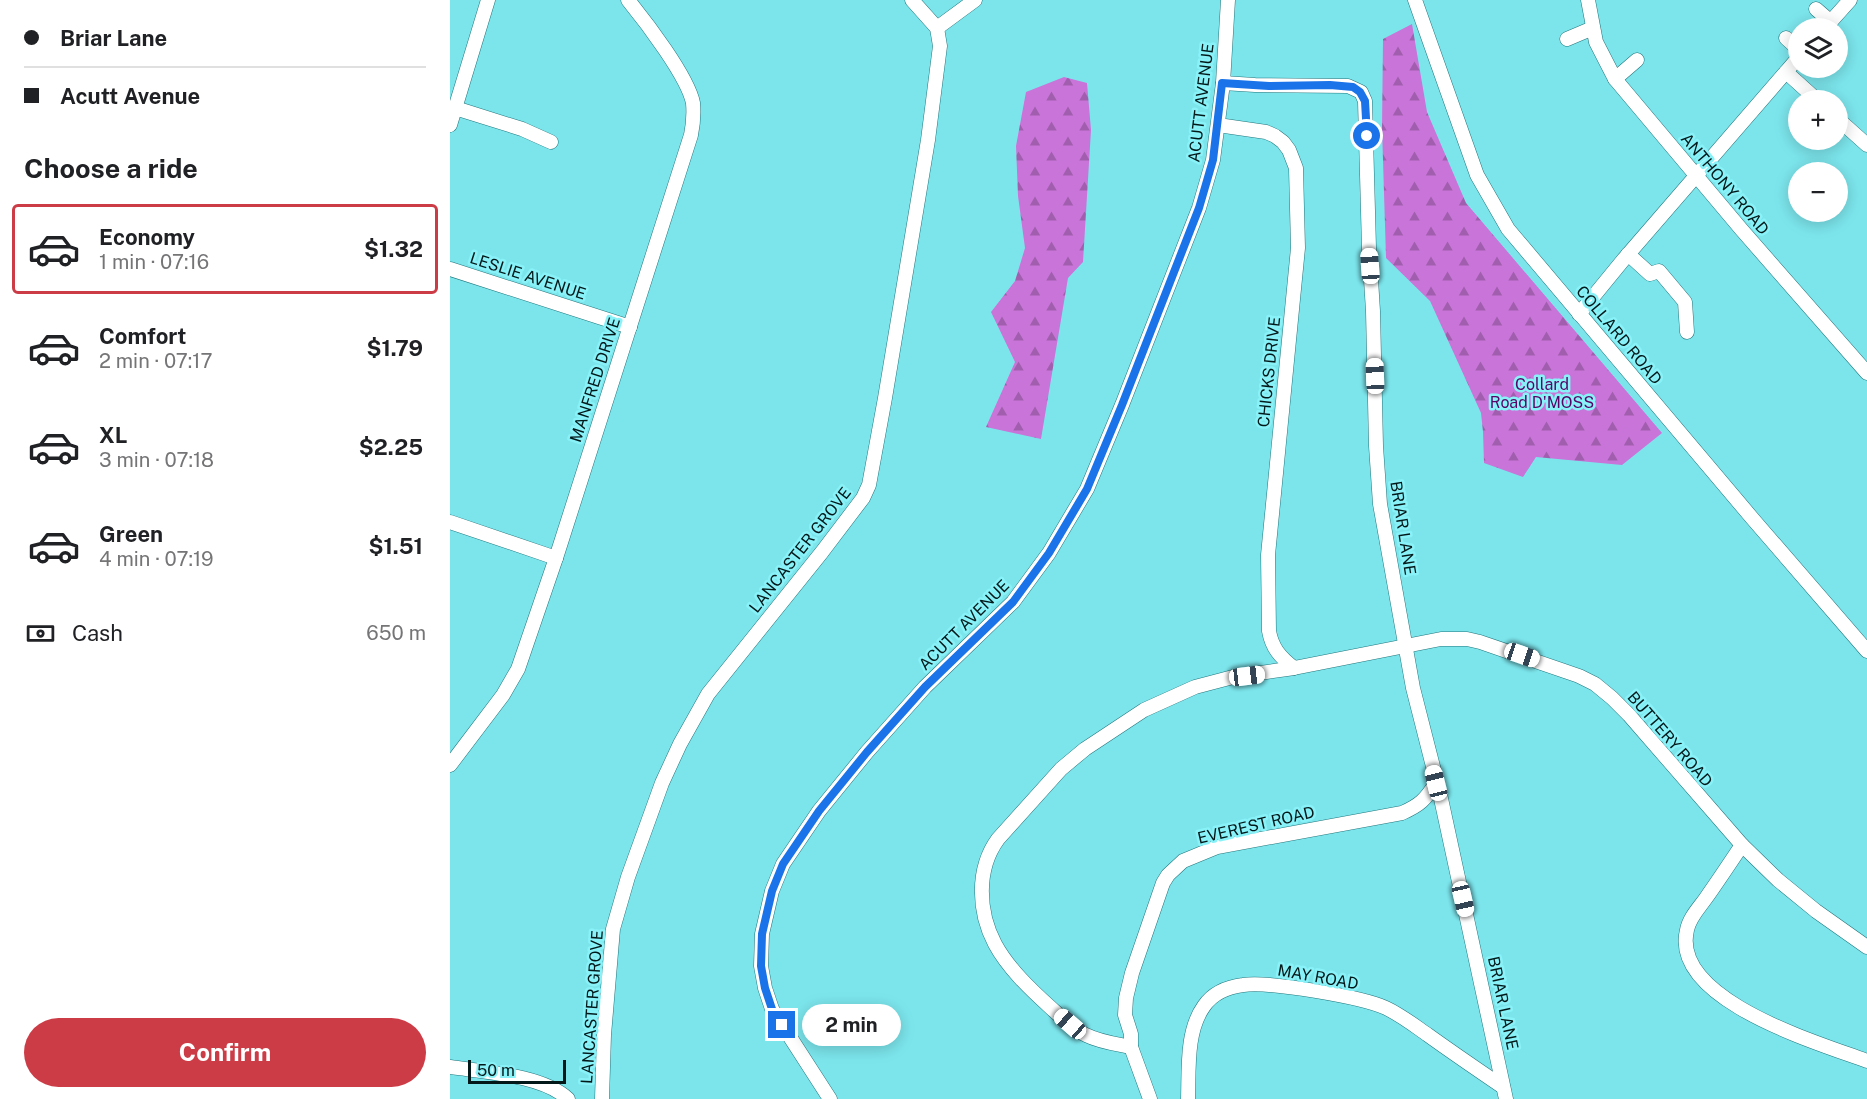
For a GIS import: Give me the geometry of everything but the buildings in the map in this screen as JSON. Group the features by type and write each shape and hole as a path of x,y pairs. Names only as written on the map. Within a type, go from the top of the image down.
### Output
{"street":[{"path":"450,125 488,0"},
{"name":"MANFRED DRIVE","path":"450,765 514,678 556,558 691,135 693,102 684,81 650,28 628,0"},
{"path":"912,0 938,28 975,0"},
{"name":"ACUTT AVENUE","path":"830,1099 772,1009 765,988 761,966 762,934 772,891 783,864 819,811 867,752 925,687 1013,602 1054,544 1087,489 1195,219 1213,160 1228,0"},
{"name":"COLLARD ROAD","path":"1415,0 1478,175 1508,229 1867,651"},
{"name":"ANTHONY ROAD","path":"1588,0 1596,42 1615,79 1741,229 1867,373"},
{"path":"1834,18 1850,0"},
{"path":"1816,9 1823,18"},
{"name":"LANCASTER GROVE","path":"602,1099 604,1035 613,929 631,868 662,783 680,744 708,694 835,536 863,498 869,484 928,140 940,46 938,28"},
{"path":"1567,39 1593,28"},
{"path":"1615,79 1637,60"},
{"path":"1579,315 1628,254 1788,70"},
{"path":"1786,72 1806,90"},
{"name":"BRIAR LANE","path":"1222,83 1264,86 1348,86 1360,92 1365,101 1377,477 1380,504 1413,688 1473,943 1505,1093"},
{"path":"455,108 522,129 551,142"},
{"name":"CHICKS DRIVE","path":"1218,125 1266,132 1275,136 1289,150 1296,168 1298,248 1269,555 1269,631 1275,650 1294,668"},
{"path":"1848,128 1867,145"},
{"path":"1628,254 1650,274 1659,271 1685,302 1687,332"},
{"name":"LESLIE AVENUE","path":"450,268 630,327"},
{"path":"450,522 556,558"},
{"name":"BUTTERY ROAD","path":"1131,1047 1088,1036 1080,1031 1018,976 991,935 982,900 985,864 989,851 1061,769 1085,749 1136,715 1165,700 1214,681 1453,639 1480,642 1579,676 1595,684 1629,715 1743,845 1778,880 1867,947"},
{"name":"EVEREST ROAD","path":"1150,1099 1131,1047 1131,1034 1125,1015 1126,998 1132,973 1163,883 1176,866 1192,856 1217,847 1341,823 1395,816 1424,801 1436,783"},
{"path":"1743,845 1689,922 1685,938 1689,961 1699,976 1727,1000 1753,1017 1776,1028 1867,1061"},
{"name":"MAY ROAD","path":"1188,1099 1192,1038 1204,1005 1222,990 1242,985 1260,984 1339,996 1384,1007 1505,1093"},
{"path":"450,1067 545,1084 568,1099"}],"green space":[{"name":"Collard Road D'MOSS","path":"1412,24 1427,112 1466,203 1662,433 1622,465 1536,457 1523,477 1484,463 1481,413 1430,301 1386,258 1382,128 1383,39"},
{"path":"1064,77 1087,83 1091,130 1083,262 1068,278 1041,439 986,427 1015,362 991,312 1015,281 1025,248 1018,196 1016,146 1026,92"}],"route":[{"path":"782,1025 772,1009 761,966 762,934 772,891 783,864 819,811 867,752 925,687 1013,602 1049,553 1087,489 1199,208 1213,160 1222,83 1353,87 1360,92 1365,101 1367,136"}]}
